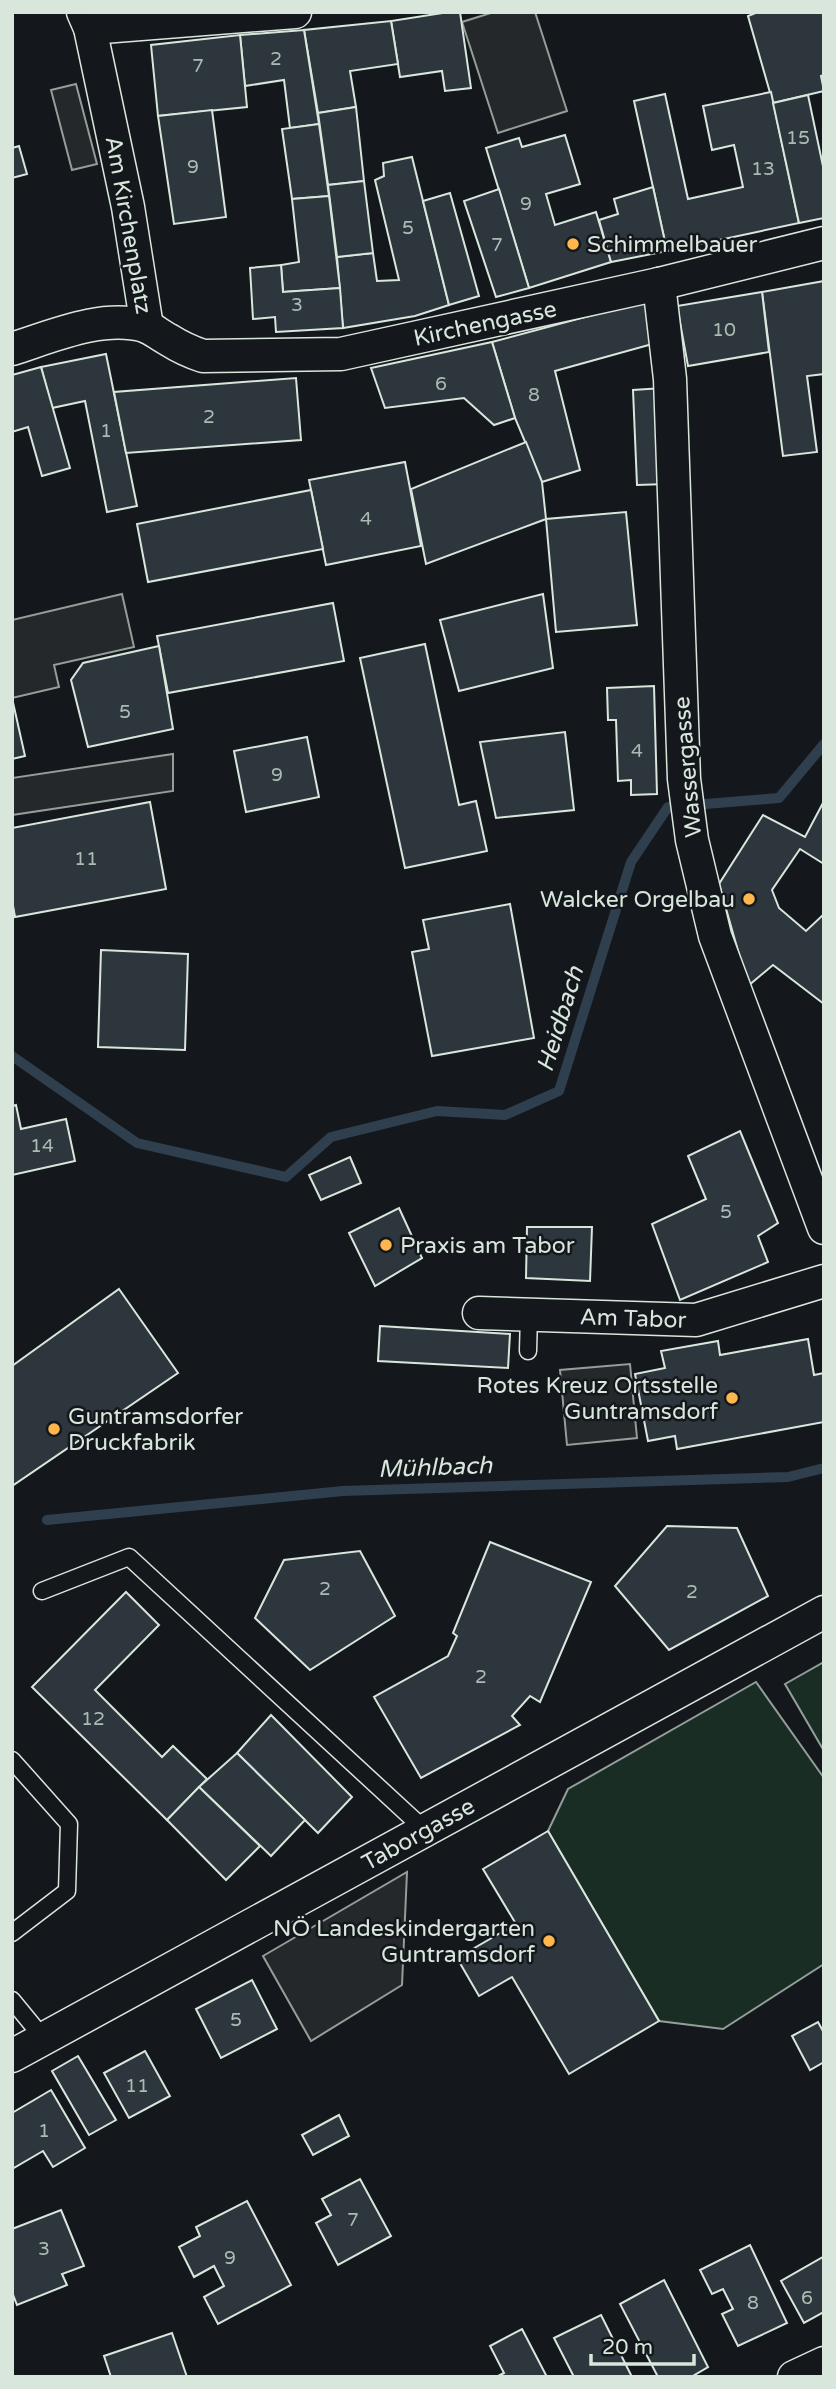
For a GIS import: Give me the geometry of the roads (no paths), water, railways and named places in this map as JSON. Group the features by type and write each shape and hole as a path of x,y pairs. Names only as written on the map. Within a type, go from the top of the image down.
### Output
{"street":[{"path":"86,20 295,12"},
{"name":"Am Kirchenplatz","path":"12,349 71,330 104,323 147,327 128,207 86,20"},
{"name":"Kirchengasse","path":"147,327 185,350 203,356 341,354 659,284 824,243"},
{"name":"Wassergasse","path":"659,284 670,379 684,779 692,840 715,936 824,1228"},
{"name":"Am Tabor","path":"479,1313 696,1320 824,1280"},
{"name":"Taborgasse","path":"12,2056 824,1612"},
{"path":"794,2377 824,2363"}],"lane":[{"path":"528,1351 529,1315"},
{"path":"43,1591 129,1557 425,1830"},
{"path":"12,1760 69,1824 67,1891 12,1933"},
{"path":"12,2000 44,2039"}],"waterway":[{"name":"Heidbach","path":"12,1056 137,1143 286,1177 331,1137 437,1111 505,1115 559,1091 631,862 668,807 779,798 824,744"},
{"name":"Mühlbach","path":"47,1520 343,1491 788,1477 824,1468"}],"place":[{"name":"Schimmelbauer","path":"573,244"},
{"name":"Walcker Orgelbau","path":"749,899"},
{"name":"Praxis am Tabor","path":"386,1245"},
{"name":"Rotes Kreuz Ortsstelle Guntramsdorf","path":"732,1398"},
{"name":"Guntramsdorfer Druckfabrik","path":"54,1429"},
{"name":"NÖ Landeskindergarten Guntramsdorf","path":"549,1941"}]}
